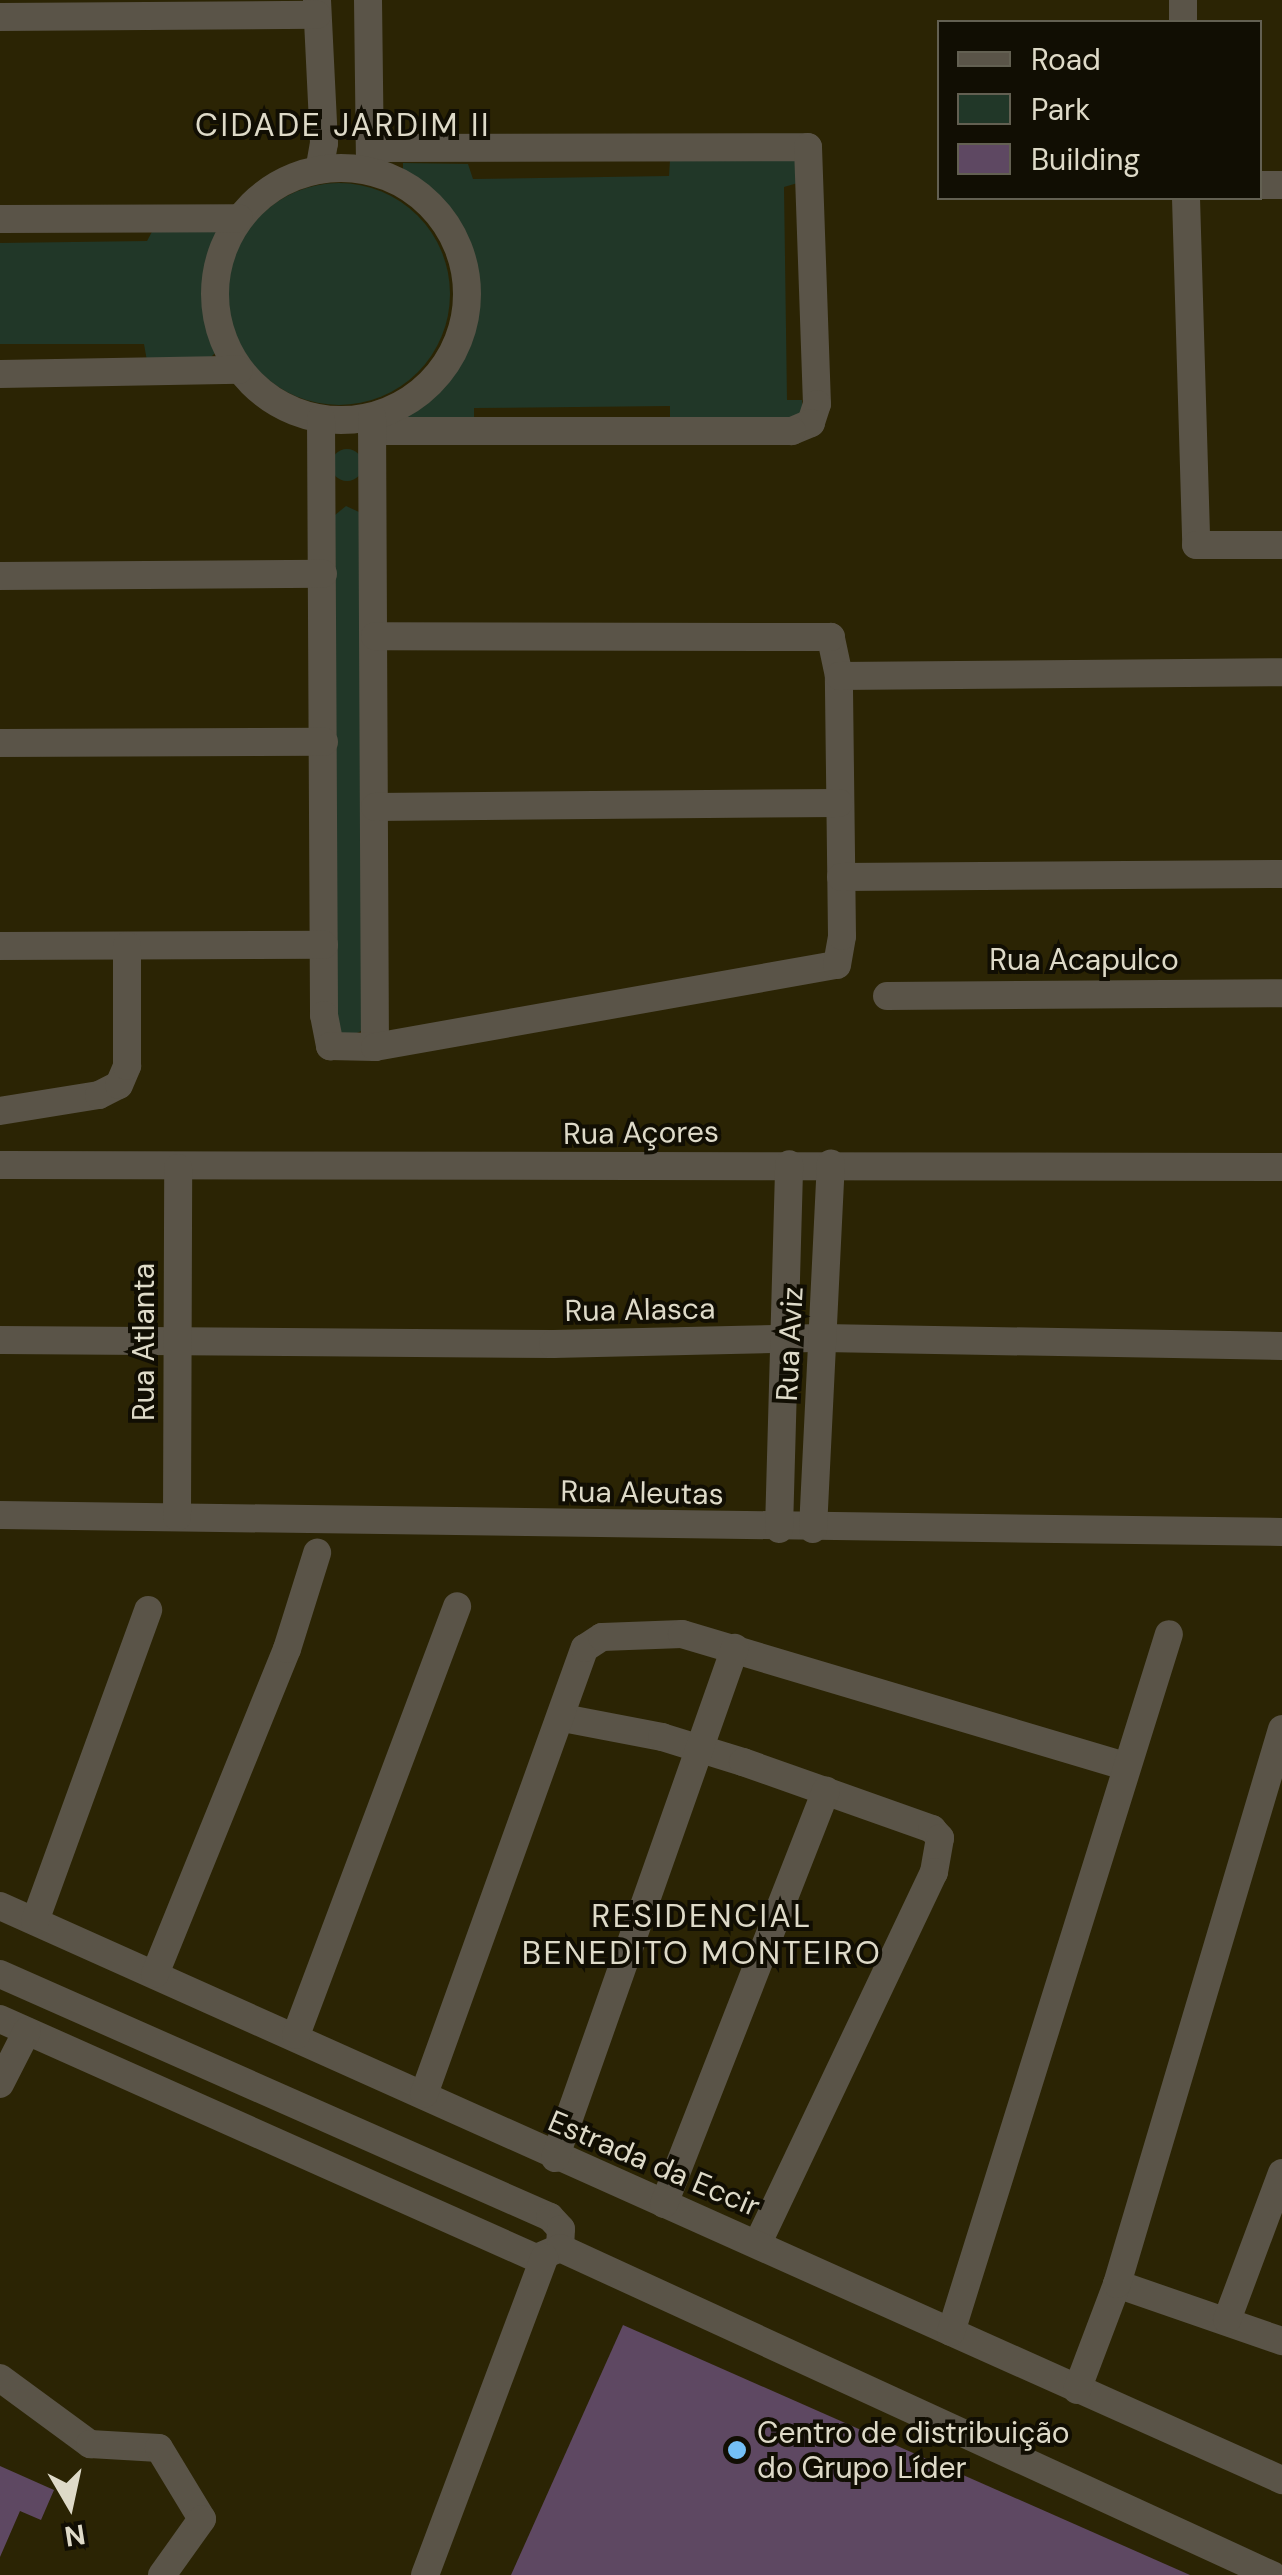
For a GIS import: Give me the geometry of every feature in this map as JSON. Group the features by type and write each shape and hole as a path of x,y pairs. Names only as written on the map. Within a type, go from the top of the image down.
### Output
{"street":[{"path":"368,0 371,159"},
{"path":"0,17 317,8 322,99 319,170"},
{"path":"322,99 370,102"},
{"path":"808,148 816,404 811,423 792,431 372,423 320,419 289,410 239,370 218,326 214,278 239,218 274,186 319,170 371,159 808,148"},
{"path":"371,159 419,196 455,238 466,274 467,311 456,346 436,378 372,423"},
{"path":"1186,200 1196,545 1282,546"},
{"path":"0,219 239,218"},
{"path":"0,374 239,370"},
{"path":"320,419 324,498 327,1041 340,1050 376,1047 832,969 842,936 839,676 836,644 825,634 375,636"},
{"path":"372,423 376,1047"},
{"path":"324,498 370,498"},
{"path":"0,576 322,574"},
{"path":"839,676 1282,672"},
{"path":"0,743 324,742"},
{"path":"376,808 839,803"},
{"path":"841,877 1282,874"},
{"path":"0,946 324,946"},
{"path":"0,1111 99,1096 119,1085 127,1066 127,946"},
{"name":"Rua Acapulco","path":"886,996 1282,993"},
{"name":"Rua Aviz","path":"813,1528 832,1163"},
{"name":"Rua Aviz","path":"780,1529 789,1164"},
{"name":"Rua Açores","path":"0,1165 1282,1166"},
{"name":"Rua Atlanta","path":"177,1517 178,1168"},
{"name":"Rua Alasca","path":"0,1340 175,1344 823,1338 1282,1346"},
{"name":"Rua Aleutas","path":"0,1515 780,1529 1282,1532"},
{"path":"156,1974 287,1648 317,1554"},
{"path":"296,2035 457,1606"},
{"path":"35,1921 148,1610"},
{"path":"424,2094 533,1786 563,1718 585,1648 602,1636 682,1634 1126,1766"},
{"path":"951,2332 1169,1634"},
{"path":"555,2158 736,1648"},
{"path":"563,1718 662,1737 696,1752 932,1828 939,1855 757,2244"},
{"path":"1077,2390 1116,2284 1282,1729"},
{"path":"664,2204 826,1791"},
{"name":"Estrada da Eccir","path":"0,1906 296,2035 555,2158 757,2244 1282,2480"},
{"path":"426,2575 552,2253 561,2228 550,2217 8,1977 0,2016 27,2031 280,2143 552,2253 1272,2575"},
{"path":"0,2084 27,2031"},
{"path":"280,2143 298,2106"},
{"path":"1226,2320 1282,2173"},
{"path":"1116,2284 1282,2341"},
{"path":"0,2378 90,2444 159,2448 202,2518 162,2575"}],"green space":[{"path":"670,160 800,161 801,182 784,187 787,400 802,400 803,421 670,423 670,406 474,408 474,424 402,419 433,397 458,368 474,334 479,297 474,259 459,224 434,195 403,173 403,163 468,164 473,179 669,176"},
{"path":"339,183 382,191 418,215 442,251 450,294 442,337 418,373 382,397 339,405 296,397 260,373 236,337 228,294 236,251 260,215 296,191"},
{"path":"211,226 217,234 205,296 216,352 209,359 147,361 144,344 0,344 0,243 147,241 154,228"},
{"path":"347,449 358,454 363,465 358,476 347,481 336,476 331,465 336,454"},
{"path":"346,506 359,512 363,1030 347,1038 337,1028 335,515"}],"building":[{"name":"Centro de distribuição do Grupo Líder","path":"623,2325 1190,2575 511,2575"},
{"path":"0,2466 54,2490 41,2520 20,2511 0,2557"}],"place":[{"name":"Centro de distribuição do Grupo Líder","path":"737,2450"}],"district":[{"name":"CIDADE JARDIM II","path":"343,125"},
{"name":"RESIDENCIAL BENEDITO MONTEIRO","path":"702,1936"}]}
